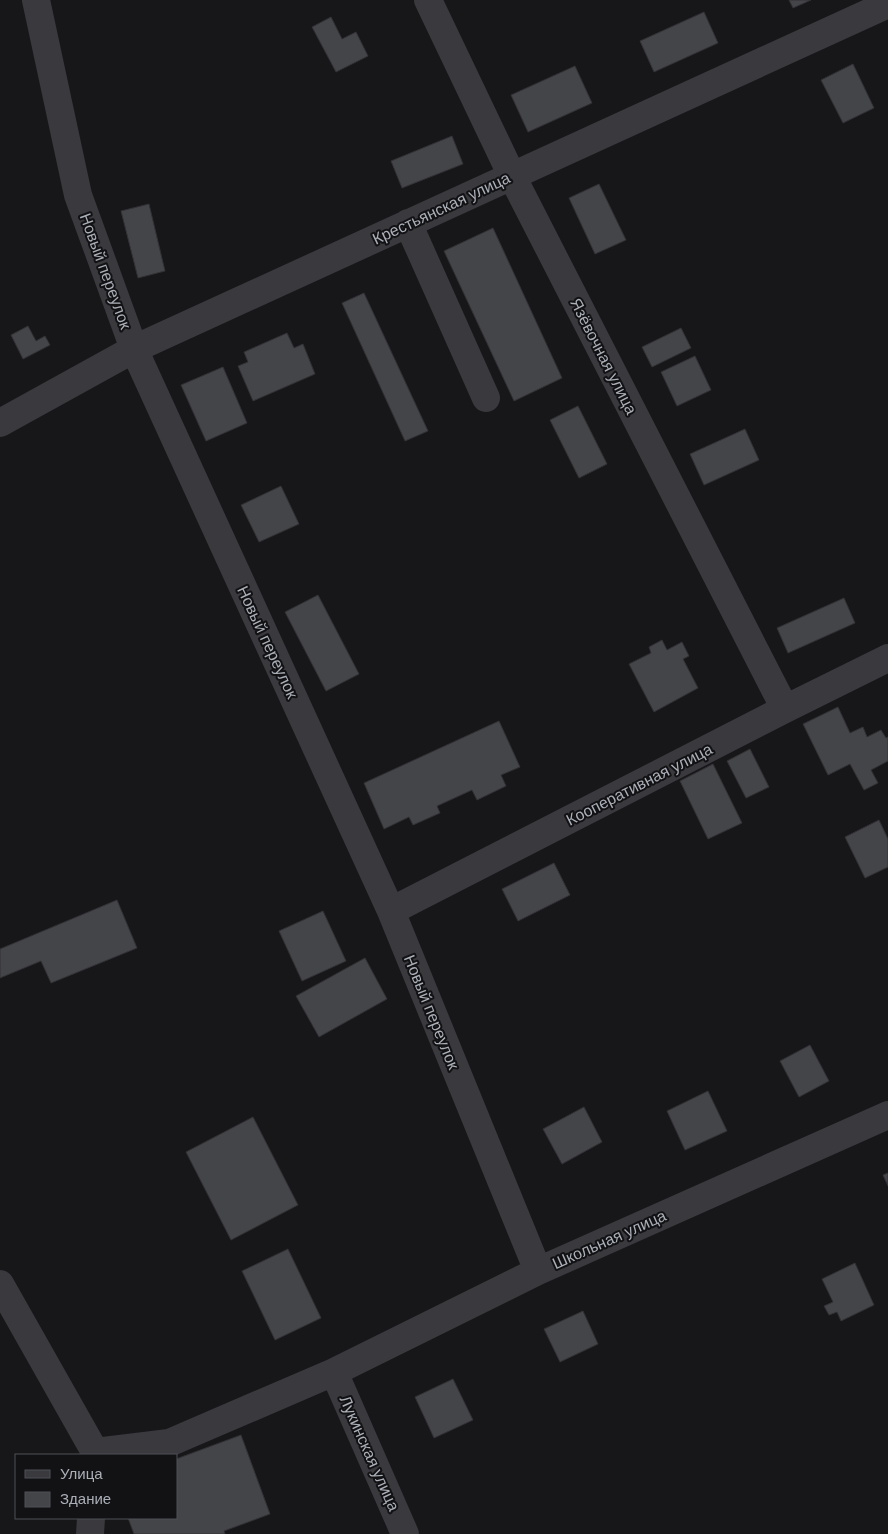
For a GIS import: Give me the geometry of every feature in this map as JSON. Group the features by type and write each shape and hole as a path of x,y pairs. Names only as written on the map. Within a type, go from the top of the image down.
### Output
{"street":[{"name":"Новый переулок","path":"36,0 78,195 134,349 391,911 538,1271"},
{"name":"Язёвочная улица","path":"428,0 512,176 785,710"},
{"name":"Крестьянская улица","path":"0,423 134,349 888,4"},
{"path":"408,223 486,398"},
{"name":"Кооперативная улица","path":"391,911 888,658"},
{"name":"Школьная улица","path":"95,1454 170,1443 334,1372 538,1271 888,1115"},
{"path":"0,1284 95,1454"},
{"name":"Лукинская улица","path":"334,1372 406,1534"},
{"path":"90,1534 91,1519"}],"building":[{"path":"789,0 811,0 793,8"},
{"path":"704,12 718,43 654,72 640,41"},
{"path":"331,17 342,39 356,32 368,56 336,72 312,27"},
{"path":"853,64 874,108 843,123 821,80"},
{"path":"575,66 592,103 528,132 511,95"},
{"path":"452,136 463,164 402,188 391,161"},
{"path":"599,184 626,240 595,254 569,198"},
{"path":"149,204 165,271 138,278 121,211"},
{"path":"493,228 562,378 514,401 444,251"},
{"path":"364,293 428,431 405,441 342,303"},
{"path":"28,326 36,341 45,336 50,345 23,359 11,335"},
{"path":"681,328 691,348 652,367 642,347"},
{"path":"287,333 294,348 303,344 315,374 253,401 238,366 248,362 244,352"},
{"path":"695,356 711,390 677,406 661,372"},
{"path":"223,367 247,423 206,441 181,385"},
{"path":"578,406 607,464 579,478 550,420"},
{"path":"745,429 759,460 704,485 690,454"},
{"path":"281,486 299,524 259,542 241,505"},
{"path":"318,595 359,674 326,691 285,612"},
{"path":"844,598 855,623 788,653 777,628"},
{"path":"662,640 667,650 682,642 689,656 683,659 698,688 654,712 629,664 651,653 649,647"},
{"path":"838,707 850,733 863,727 867,737 881,730 886,738 888,737 888,761 871,770 878,783 864,790 850,764 828,775 803,724"},
{"path":"499,721 520,767 501,775 506,786 477,800 472,790 437,806 440,813 413,825 409,817 384,829 364,783"},
{"path":"750,749 769,787 746,798 727,761"},
{"path":"713,764 742,823 708,839 680,781"},
{"path":"879,820 888,839 888,867 865,878 845,837"},
{"path":"554,863 570,895 518,921 502,889"},
{"path":"117,900 137,948 51,983 41,961 0,978 0,949"},
{"path":"323,911 346,961 302,981 279,931"},
{"path":"365,958 387,999 319,1037 296,996"},
{"path":"810,1045 829,1081 799,1097 780,1061"},
{"path":"708,1091 727,1131 685,1150 667,1111"},
{"path":"584,1107 602,1142 562,1164 543,1129"},
{"path":"253,1117 298,1205 231,1240 186,1152"},
{"path":"888,1173 888,1186 883,1175"},
{"path":"288,1249 321,1318 275,1340 242,1271"},
{"path":"855,1263 874,1305 841,1321 837,1312 829,1315 824,1306 833,1302 822,1279"},
{"path":"583,1311 598,1344 560,1362 544,1329"},
{"path":"453,1379 473,1420 434,1438 415,1397"},
{"path":"241,1435 270,1514 224,1531 225,1534 134,1534 128,1519 178,1519 178,1458"}]}
